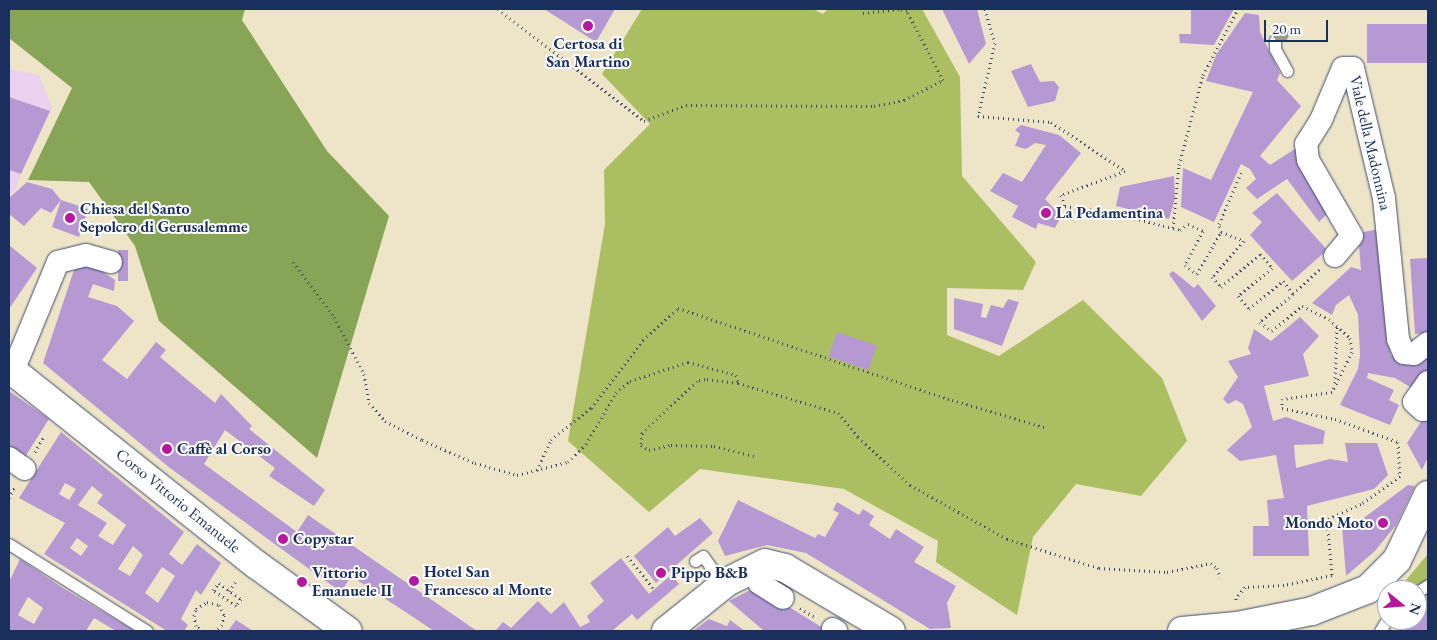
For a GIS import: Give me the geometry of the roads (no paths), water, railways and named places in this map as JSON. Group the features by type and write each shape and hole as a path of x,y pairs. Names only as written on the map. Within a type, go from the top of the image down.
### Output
{"main road":[{"name":"Corso Vittorio Emanuele","path":"11,369 257,565 348,631"},
{"path":"1182,631 1237,626 1312,611 1368,589 1397,560 1428,495"},
{"path":"666,631 723,585 755,565 773,563 891,631"}],"street":[{"name":"Viale della Madonnina","path":"1330,261 1352,236 1308,160 1306,144 1321,120 1343,68 1353,68 1384,198 1398,339 1404,354 1414,354 1428,343"},
{"path":"11,369 58,262 86,255 111,262"},
{"path":"1428,382 1414,402 1424,410 1428,403"},
{"path":"759,583 783,598"}],"lane":[{"path":"1275,40 1275,49 1287,71"},
{"path":"9,544 147,631"},
{"path":"695,561 703,556 723,585"}],"place":[{"name":"Certosa di San Martino","path":"588,26"},
{"name":"La Pedamentina","path":"1046,213"},
{"name":"Chiesa del Santo Sepolcro di Gerusalemme","path":"70,218"},
{"name":"Caffè al Corso","path":"167,449"},
{"name":"Mondo Moto","path":"1383,523"},
{"name":"Copystar","path":"283,539"},
{"name":"Pippo B&B","path":"661,573"},
{"name":"Hotel San Francesco al Monte","path":"414,581"},
{"name":"Vittorio Emanuele II","path":"302,582"}]}
